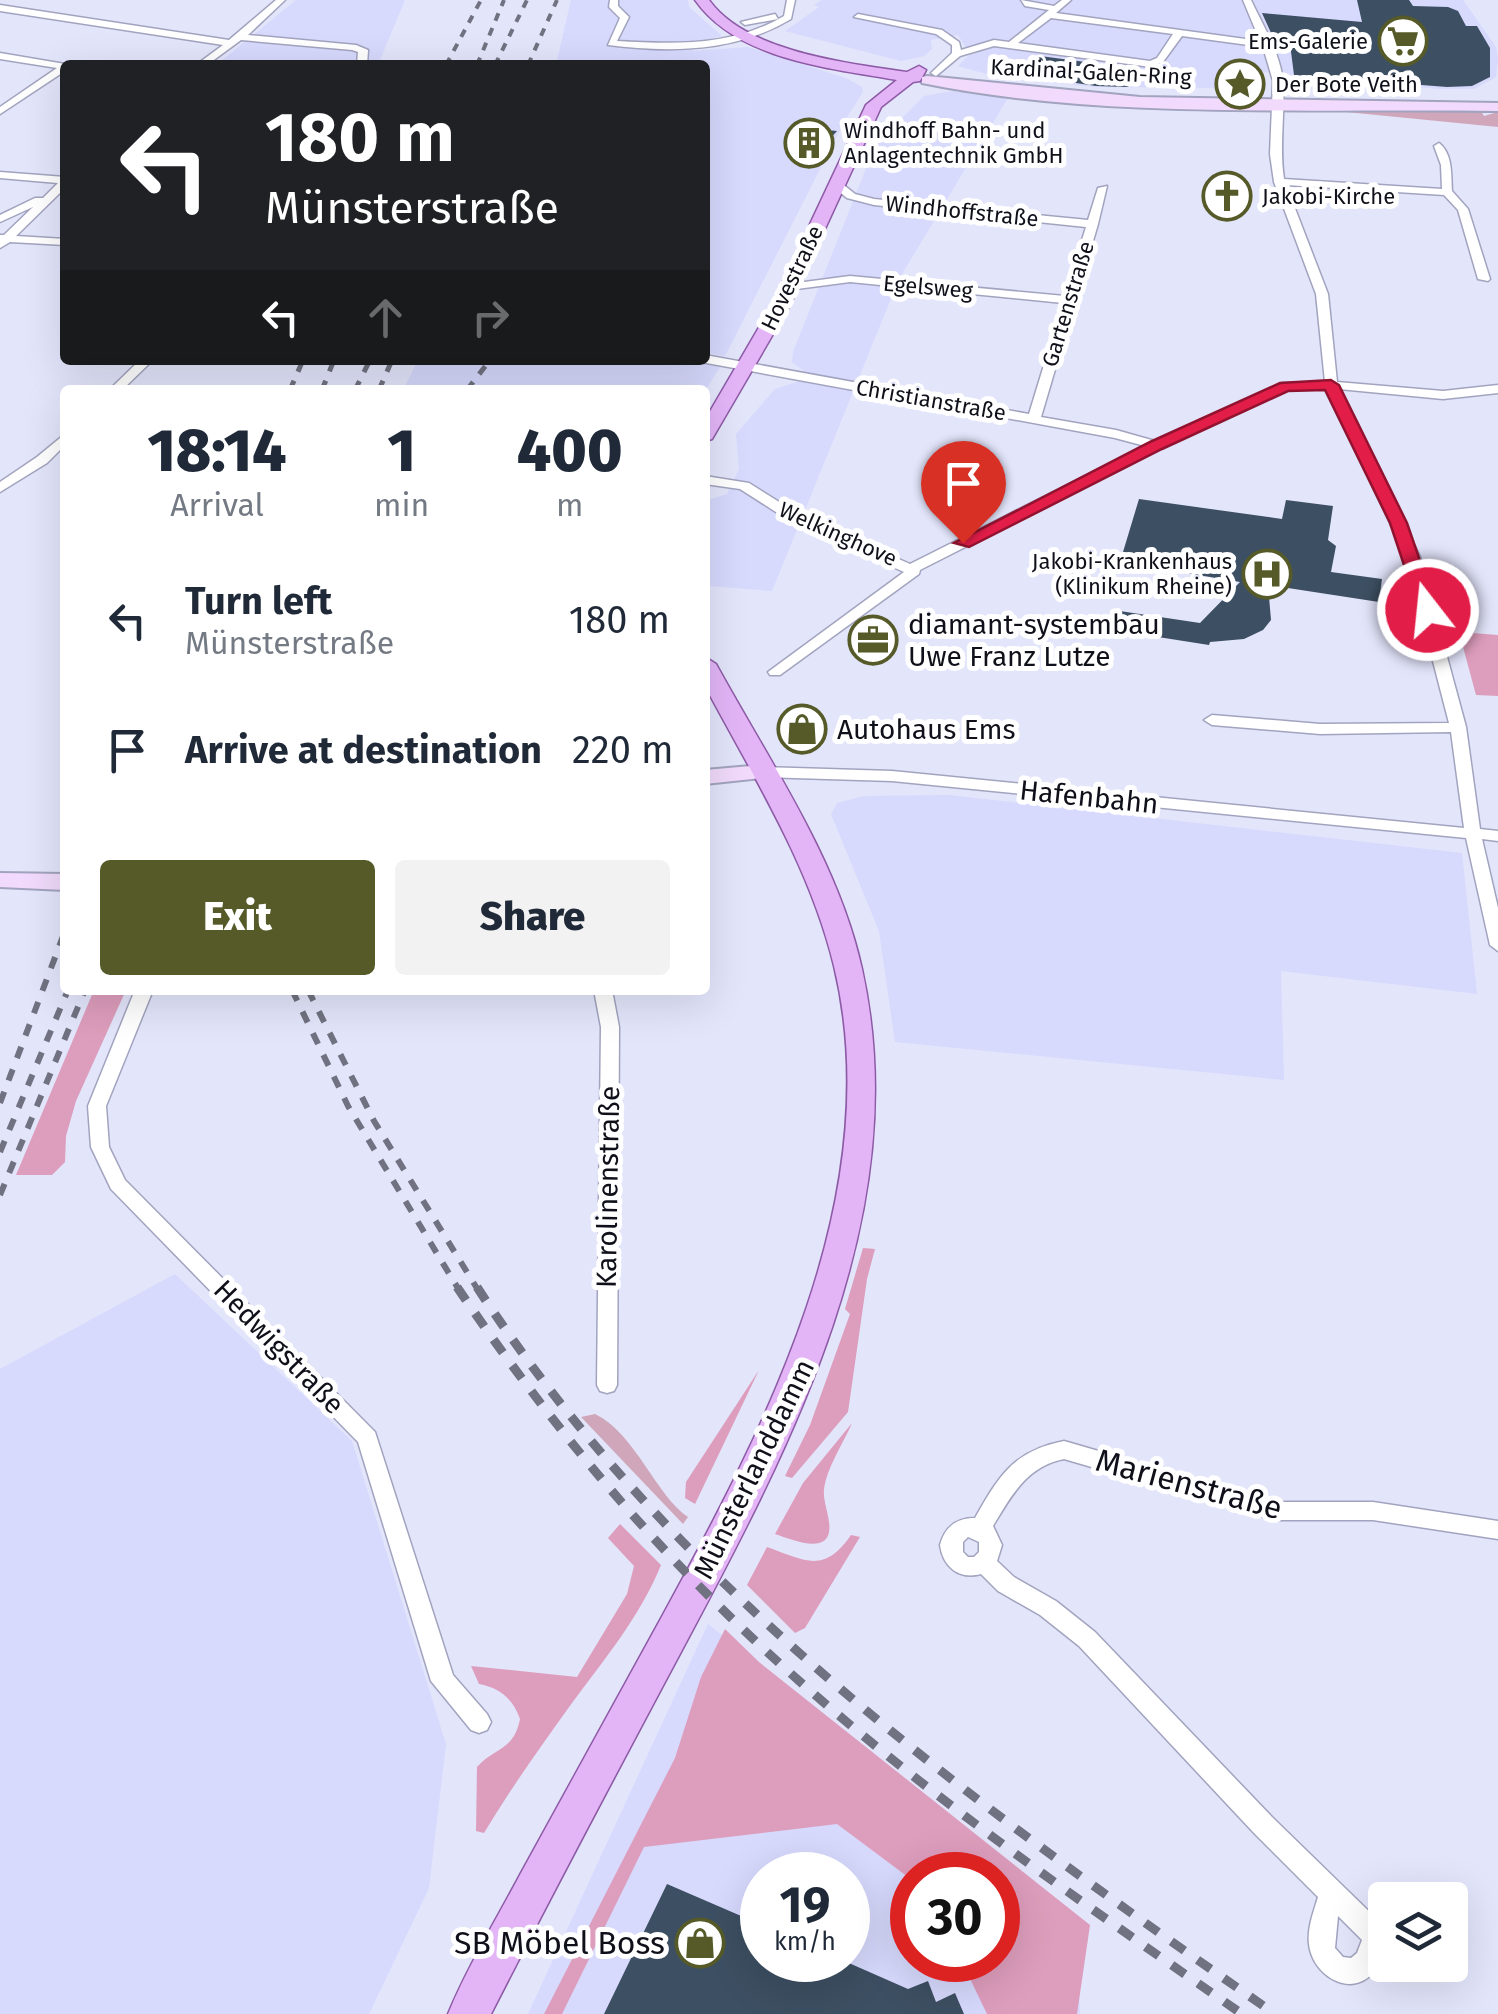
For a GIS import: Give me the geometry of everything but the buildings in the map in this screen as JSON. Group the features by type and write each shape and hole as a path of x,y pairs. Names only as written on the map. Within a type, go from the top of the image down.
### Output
{"main road":[{"name":"Kardinal-Galen-Ring","path":"702,0 718,20 830,62 1061,96 1492,102"},
{"name":"Kardinal-Galen-Ring","path":"722,0 746,29 922,75 1046,88 1276,99"},
{"path":"830,62 871,78 887,92"},
{"name":"Hovestraße","path":"870,118 874,105 887,92 922,75"},
{"name":"Hovestraße","path":"710,427 748,368 789,287 857,135 870,118 922,75"},
{"path":"710,673 762,772"},
{"name":"Hafenbahn","path":"710,777 762,772"},
{"name":"Münsterlanddamm","path":"469,2014 741,1506 790,1406 821,1323 842,1246 855,1168 859,1084 848,970 838,932 815,879 762,772"},
{"path":"0,880 60,882"}],"street":[{"path":"207,60 280,0"},
{"path":"763,31 778,25 790,12 790,0"},
{"path":"1025,0 1057,13 1268,46"},
{"path":"1012,44 1057,13 1067,0"},
{"path":"1247,0 1261,25 1278,80 1275,154 1279,182 1322,294 1331,385 1412,557 1458,727 1474,834 1498,944"},
{"path":"613,2 625,17 611,43 704,46 790,12"},
{"path":"0,8 236,40 353,47 363,50 362,60"},
{"path":"858,17 946,35 956,44 957,54"},
{"path":"915,28 940,37 947,46 922,75"},
{"path":"922,75 957,54 982,45 1012,44 1148,65 1160,60 1178,33"},
{"path":"0,56 60,66"},
{"path":"0,111 60,70"},
{"path":"1439,146 1450,188 1446,192"},
{"path":"0,175 60,181"},
{"path":"1279,182 1446,192 1463,209 1484,279"},
{"name":"Windhoffstraße","path":"836,184 851,196 874,202 1093,224"},
{"path":"2,241 60,186"},
{"name":"Gartenstraße","path":"1034,419 1103,188"},
{"path":"0,219 54,193"},
{"path":"2,241 60,242"},
{"name":"Egelsweg","path":"789,287 850,280 1067,300"},
{"name":"Christianstraße","path":"710,360 1034,419 1156,446"},
{"path":"121,385 142,365"},
{"path":"774,672 914,569 1156,446 1286,386 1331,385 1443,395 1498,389"},
{"path":"0,488 60,443"},
{"name":"Welkinghove","path":"710,481 744,486 795,518 914,569"},
{"path":"1212,720 1320,730 1458,727"},
{"name":"Hafenbahn","path":"762,772 892,776 1498,836"},
{"name":"Hedwigstraße","path":"142,995 96,1106 100,1147 118,1184 367,1438 443,1681 478,1722"},
{"name":"Karolinenstraße","path":"604,995 610,1027 606,1385"},
{"name":"Marienstraße","path":"1332,1892 1087,1639 1057,1614 1006,1584 984,1563 962,1564 950,1550 951,1539 960,1530 979,1531 1019,1468 1046,1452 1064,1450 1274,1511 1372,1511 1498,1530"},
{"path":"979,1531 992,1546 984,1563"}],"shaded area":[{"path":"296,0 405,0 380,60 222,60"},
{"path":"571,0 688,0 689,7 722,36 697,42 693,51 748,47 846,78 862,87 863,92 725,356 710,354 710,60 557,60"},
{"path":"822,0 1463,0 1496,47 1498,59 1496,77 1474,89 1261,72 1250,84 1232,88 1096,87 994,76 958,66 970,54 958,35 931,40 932,49 924,56 901,61 785,31 819,7 814,5"},
{"path":"952,91 1009,96 899,279 772,591 710,586 710,499 727,494 739,469 736,434 775,389 797,382 804,371 792,362 793,352 875,146 924,96"},
{"path":"1326,110 1481,111 1484,116 1498,112 1498,127"},
{"path":"416,365 720,367 709,385 406,385"},
{"path":"1459,632 1498,635 1498,696 1476,695"},
{"path":"949,795 1462,853 1477,994 1281,971 1284,1080 895,1042 879,931 831,814 837,803 864,796"},
{"path":"92,995 124,995 76,1101 66,1136 65,1162 52,1175 16,1175"},
{"path":"863,1248 875,1249 848,1412 792,1478 785,1476 810,1425 850,1314 845,1309"},
{"path":"175,1274 352,1441 446,1744 429,1888 369,2014 0,2014 0,1369"},
{"path":"759,1370 695,1504 685,1498 686,1482"},
{"path":"595,1414 622,1435 666,1495 688,1517 683,1524 581,1417"},
{"path":"852,1423 825,1482 829,1533 825,1540 811,1544 775,1534 803,1483"},
{"path":"620,1524 661,1565 653,1584 621,1637 484,1833 476,1831 477,1767 508,1743 520,1719 505,1696 479,1684 471,1666 577,1677 627,1594 634,1566 608,1538"},
{"path":"851,1535 860,1537 805,1628 795,1633 747,1585 767,1547 804,1560 823,1560"},
{"path":"708,1624 988,1852 890,1852 890,1982 1020,1982 1020,1879 1077,1925 1080,2014 528,2014"},
{"path":"725,1629 759,1662 998,1852 890,1852 890,1864 837,1824 644,1847 562,2014 544,2014 675,1758 701,1677"},
{"path":"1020,1869 1090,1925 1077,2014 987,2014 972,1982 1020,1982"}],"railway":[{"path":"449,60 481,0"},
{"path":"479,60 504,0"},
{"path":"497,60 527,0"},
{"path":"530,60 557,0"},
{"path":"292,385 301,365"},
{"path":"324,385 332,365"},
{"path":"358,385 368,365"},
{"path":"381,385 390,365"},
{"path":"471,385 486,365"},
{"path":"0,1103 60,944"},
{"path":"0,1152 66,995"},
{"path":"0,1195 83,995"},
{"path":"294,995 348,1106 458,1289"},
{"path":"311,995 374,1121 478,1290"},
{"path":"477,1287 556,1398 644,1501 739,1597 840,1688 946,1775 1275,2014"},
{"path":"458,1289 547,1412 612,1491 681,1567 777,1661 971,1820 1242,2014"}],"place":[{"name":"Ems-Galerie","path":"1403,41"},
{"name":"Der Bote Veith","path":"1240,84"},
{"name":"Windhoff Bahn- und Anlagentechnik GmbH","path":"809,143"},
{"name":"Jakobi-Kirche","path":"1227,196"},
{"name":"Jakobi-Krankenhaus (Klinikum Rheine)","path":"1267,574"},
{"name":"diamant-systembau Uwe Franz Lutze","path":"873,640"},
{"name":"Autohaus Ems","path":"802,729"},
{"name":"SB Möbel Boss","path":"700,1943"}],"route":[{"path":"963,543 1286,386 1331,385 1398,523 1428,610"}]}
